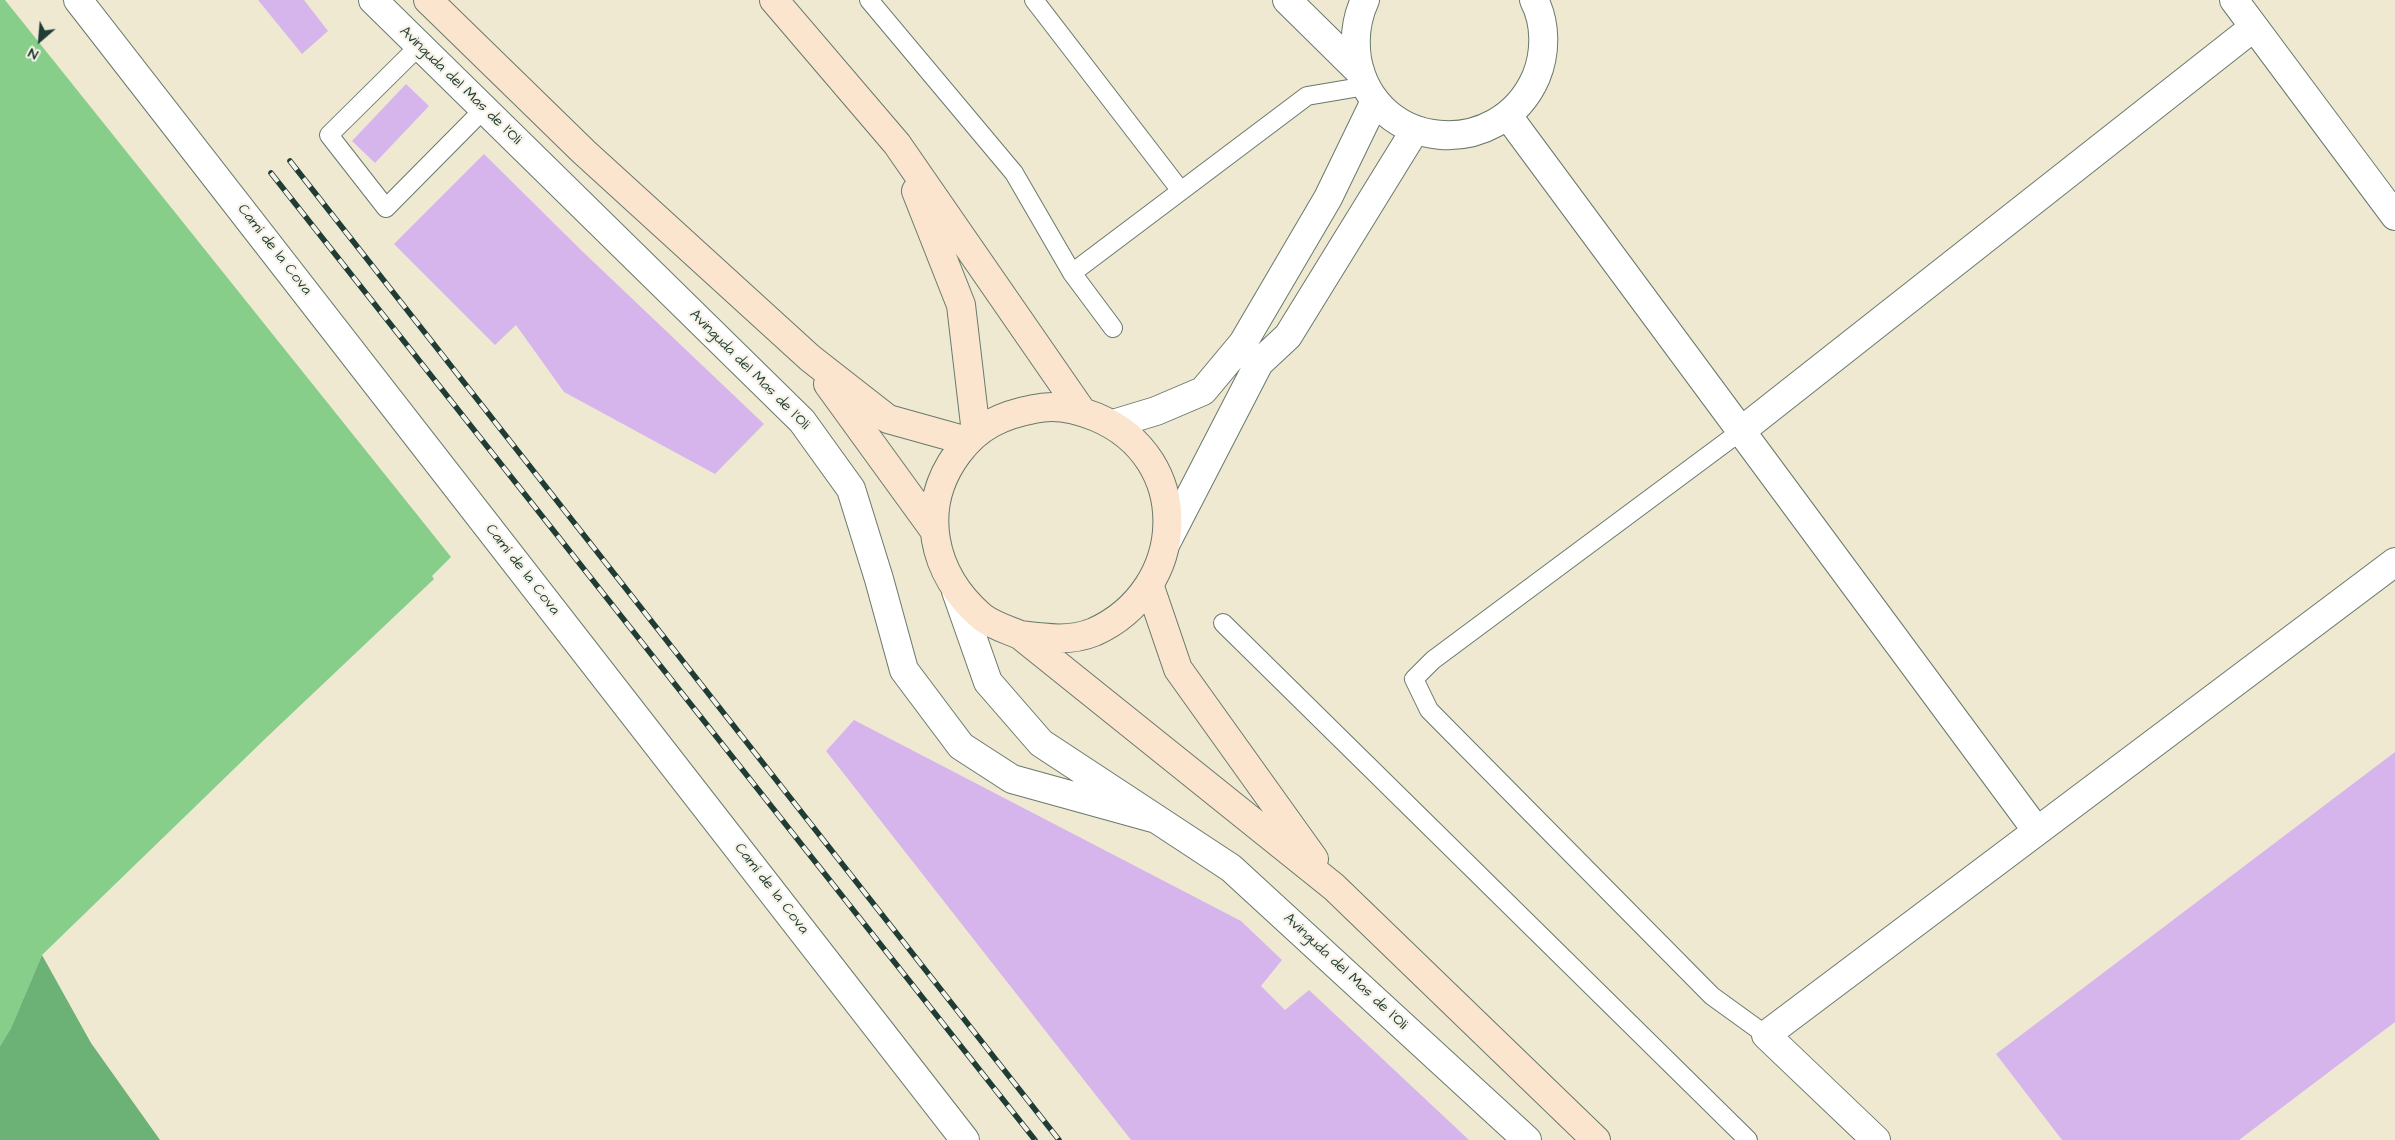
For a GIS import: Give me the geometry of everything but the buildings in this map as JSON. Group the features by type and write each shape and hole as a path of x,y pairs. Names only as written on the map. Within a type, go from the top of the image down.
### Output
{"main road":[{"path":"428,0 584,152 810,358 888,419 972,437"},
{"path":"774,0 897,144 1081,410"},
{"path":"897,144 962,305 972,437"},
{"path":"810,358 934,530"},
{"path":"1020,635 1056,640 1093,632 1125,614 1150,586 1161,565 1166,542 1167,507 1157,475 1139,446 1113,424 1081,410 1044,406 1008,414 972,437 948,467 936,498 934,530 940,562 956,591 984,619 1020,635 1334,886 1596,1140"},
{"path":"1150,586 1178,669 1334,886"}],"street":[{"name":"Camí de la Cova","path":"78,0 965,1140"},
{"name":"Avinguda del Mas de l'Oli","path":"373,0 802,421 851,490 879,578 904,670 961,746 1012,779 1153,818"},
{"path":"1287,0 1367,86 1393,118 1415,130 1447,136 1479,132 1508,116 1529,93 1542,64 1544,32 1536,1"},
{"path":"1113,424 1156,411 1203,391 1243,343 1328,198 1367,86 1354,43 1358,14 1365,0"},
{"path":"2234,0 2395,216"},
{"path":"1741,431 2254,27"},
{"path":"1508,116 2037,831"},
{"path":"1166,542 1259,363 1288,336 1415,130"},
{"path":"1876,1140 1766,1035 2395,562"},
{"name":"Avinguda del Mas de l'Oli","path":"956,591 988,682 1041,743 1231,868 1518,1137"}],"lane":[{"path":"869,0 1014,173 1072,274 1113,328"},
{"path":"1034,0 1181,191"},
{"path":"420,46 329,135 386,208 484,109"},
{"path":"1072,274 1307,96 1367,86"},
{"path":"1741,431 1433,660 1414,679 1429,710 1712,996 1766,1035"},
{"path":"1223,623 1748,1140"}],"green space":[{"path":"0,0 5,0 451,557 432,576 434,579 267,737 42,955 11,1028 0,1046"},
{"path":"42,955 91,1043 160,1140 0,1140 0,1046 11,1028"}],"railway":[{"path":"290,161 1059,1140"},
{"path":"271,173 1035,1140"}]}
